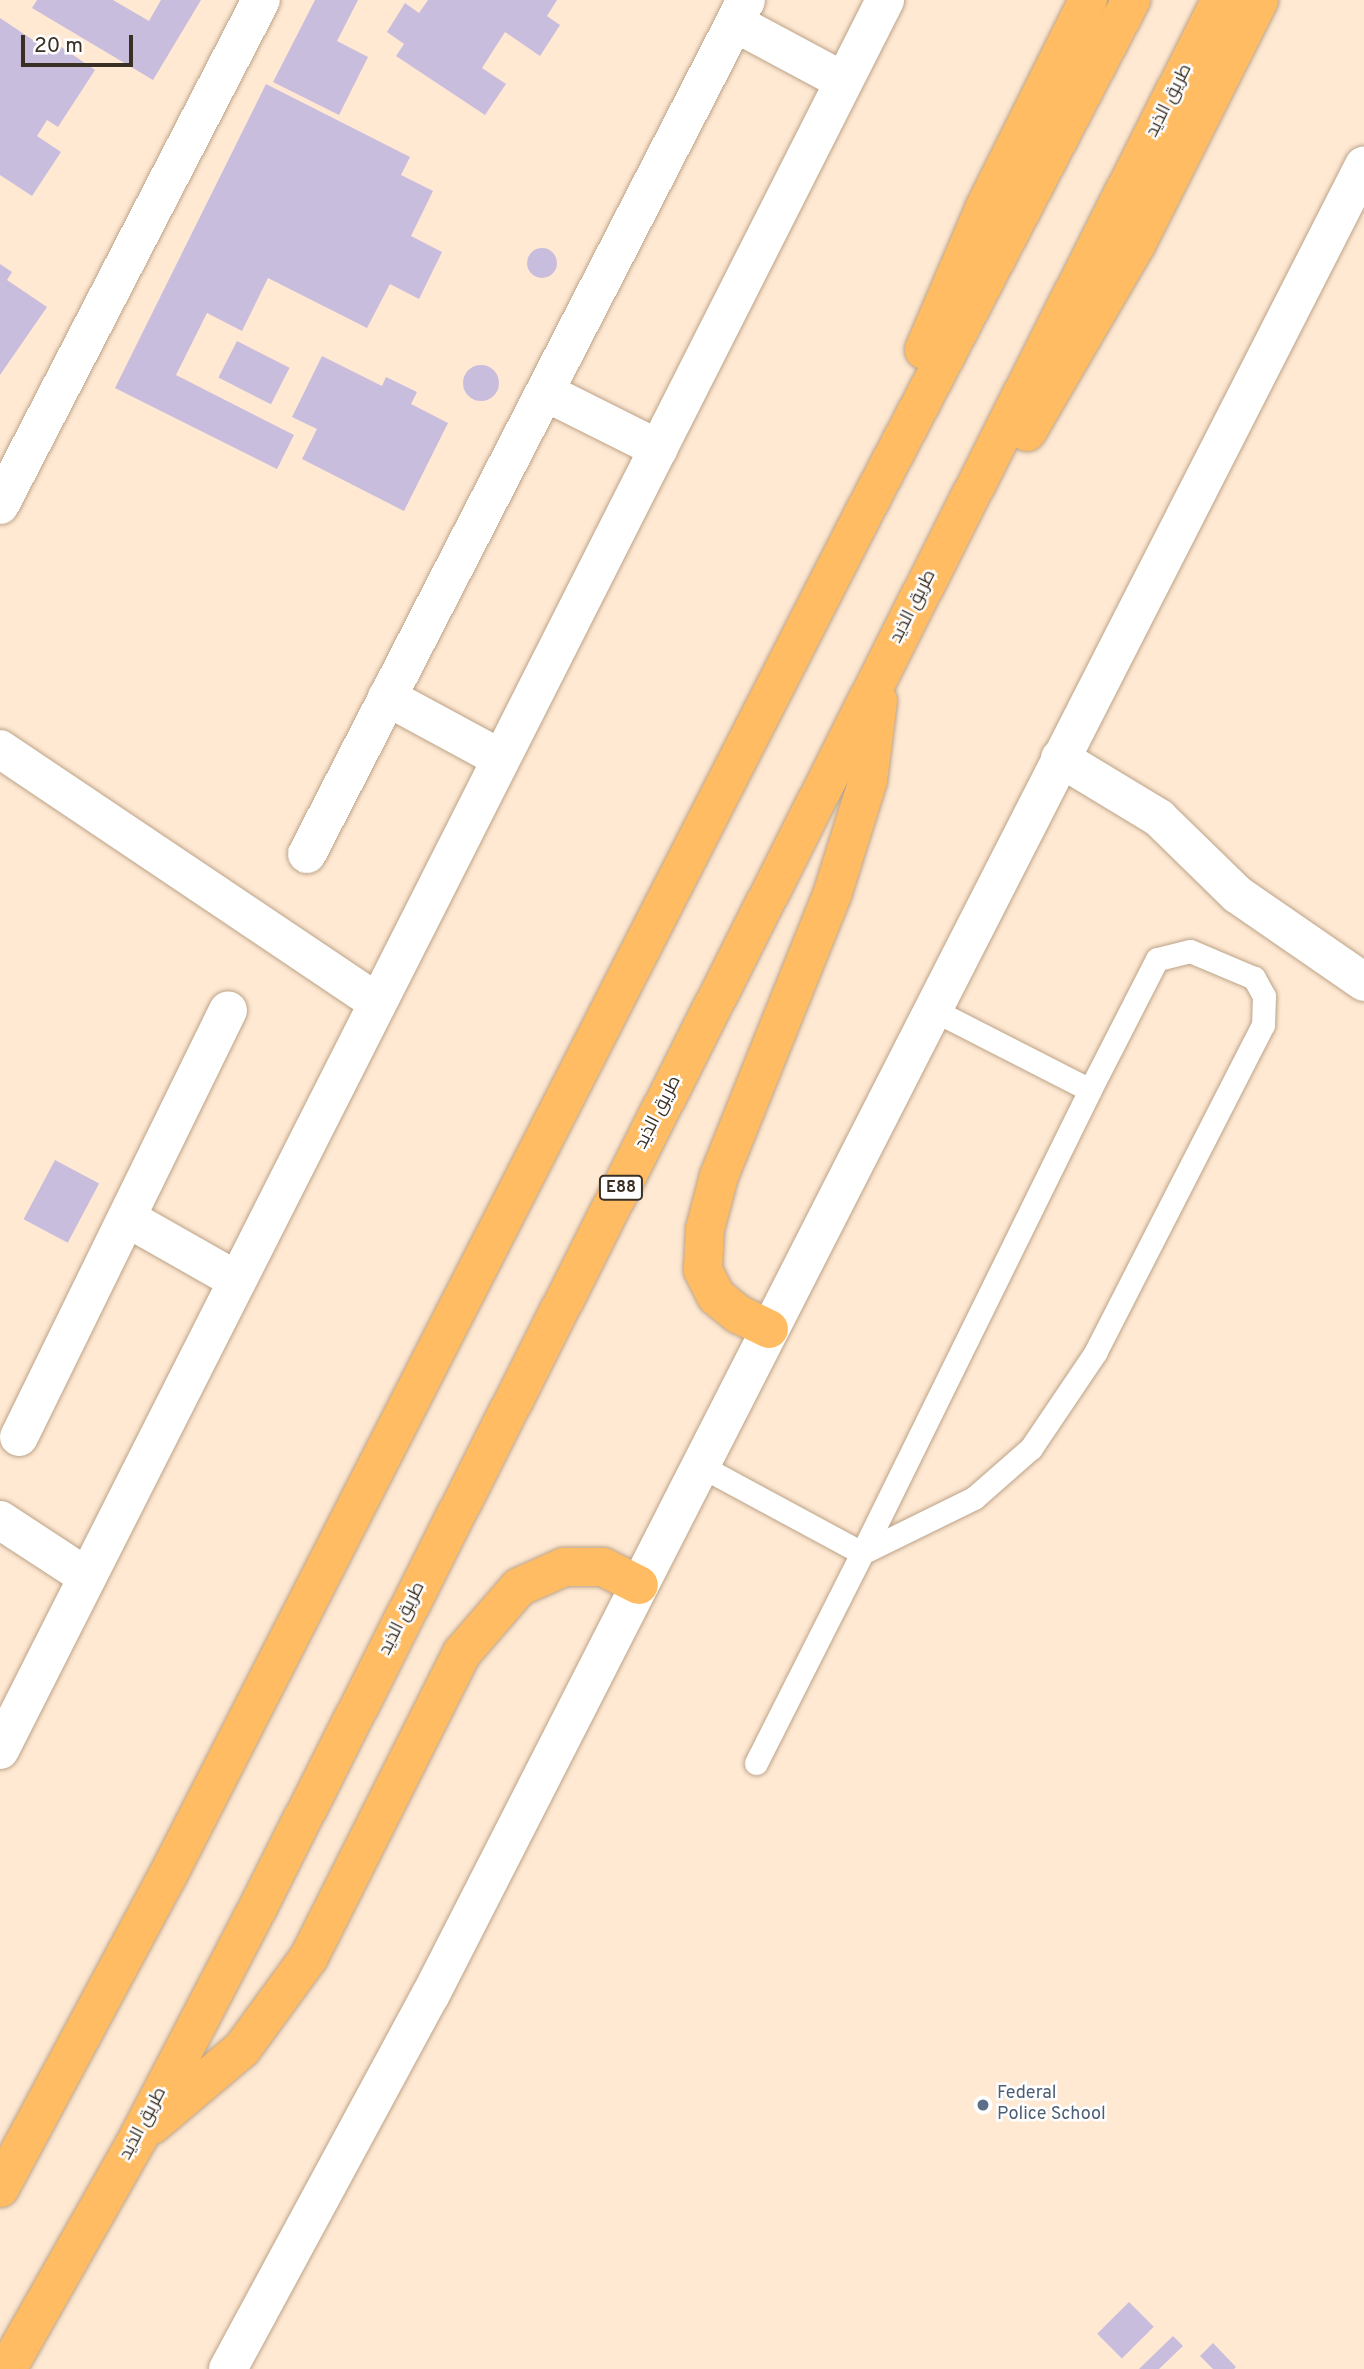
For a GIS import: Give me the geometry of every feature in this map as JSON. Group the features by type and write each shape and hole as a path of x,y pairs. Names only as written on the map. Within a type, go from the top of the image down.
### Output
{"highway":[{"path":"855,530 944,302 1088,0"},
{"path":"0,2188 167,1877 855,530 1132,0"},
{"name":"طريق الذيد","path":"7,2369 138,2138 1221,0"},
{"path":"932,573 1074,358 1136,245 1259,0"},
{"path":"769,1329 738,1314 716,1296 703,1270 705,1229 719,1177 833,892 868,780 882,673"},
{"path":"138,2138 242,2049 309,1956 462,1653 519,1587 564,1567 603,1567 639,1585"}],"street":[{"path":"0,505 261,0"},
{"path":"0,1749 885,0"},
{"path":"307,854 740,11 843,81"},
{"path":"228,2369 430,1996 1364,165"},
{"path":"545,392 659,449"},
{"path":"387,697 500,758"},
{"path":"0,749 377,1002"},
{"path":"1060,758 1159,818 1238,895 1364,982"},
{"path":"19,1437 228,1011"},
{"path":"127,1218 236,1280"},
{"path":"0,1520 88,1577"}],"lane":[{"path":"756,1763 1157,959 1190,951 1254,978 1264,996 1263,1025 1095,1353 1038,1437 974,1498 862,1553"},
{"path":"932,1009 1090,1090"},
{"path":"701,1466 862,1553"}],"building":[{"path":"37,0 113,0 149,21 161,0 201,0 153,80 32,8"},
{"path":"315,0 358,0 337,41 368,57 339,115 273,82"},
{"path":"428,0 557,0 547,16 560,25 540,56 505,32 482,68 506,84 485,115 396,56 404,44 387,32 405,3 419,13"},
{"path":"0,18 51,52 57,44 95,70 58,127 47,120 37,136 61,152 32,196 0,175"},
{"path":"266,84 410,157 401,175 433,191 411,236 442,252 419,299 390,284 367,328 268,278 242,331 207,313 176,375 294,435 277,469 115,388"},
{"path":"542,248 553,252 557,263 553,274 542,278 531,274 527,263 531,252"},
{"path":"0,264 12,272 7,280 47,307 0,375"},
{"path":"237,341 290,368 271,404 218,378"},
{"path":"322,356 382,386 386,377 417,392 411,404 448,423 404,511 302,459 317,429 292,417"},
{"path":"481,365 494,370 499,383 494,396 481,401 468,396 463,383 468,370"},
{"path":"55,1160 99,1183 68,1243 24,1219"},
{"path":"1129,2302 1154,2327 1122,2359 1097,2334"},
{"path":"1173,2336 1183,2346 1159,2369 1139,2369"},
{"path":"1213,2343 1236,2367 1234,2369 1213,2369 1200,2356"}],"place":[{"name":"Federal Police School","path":"983,2105"}]}
